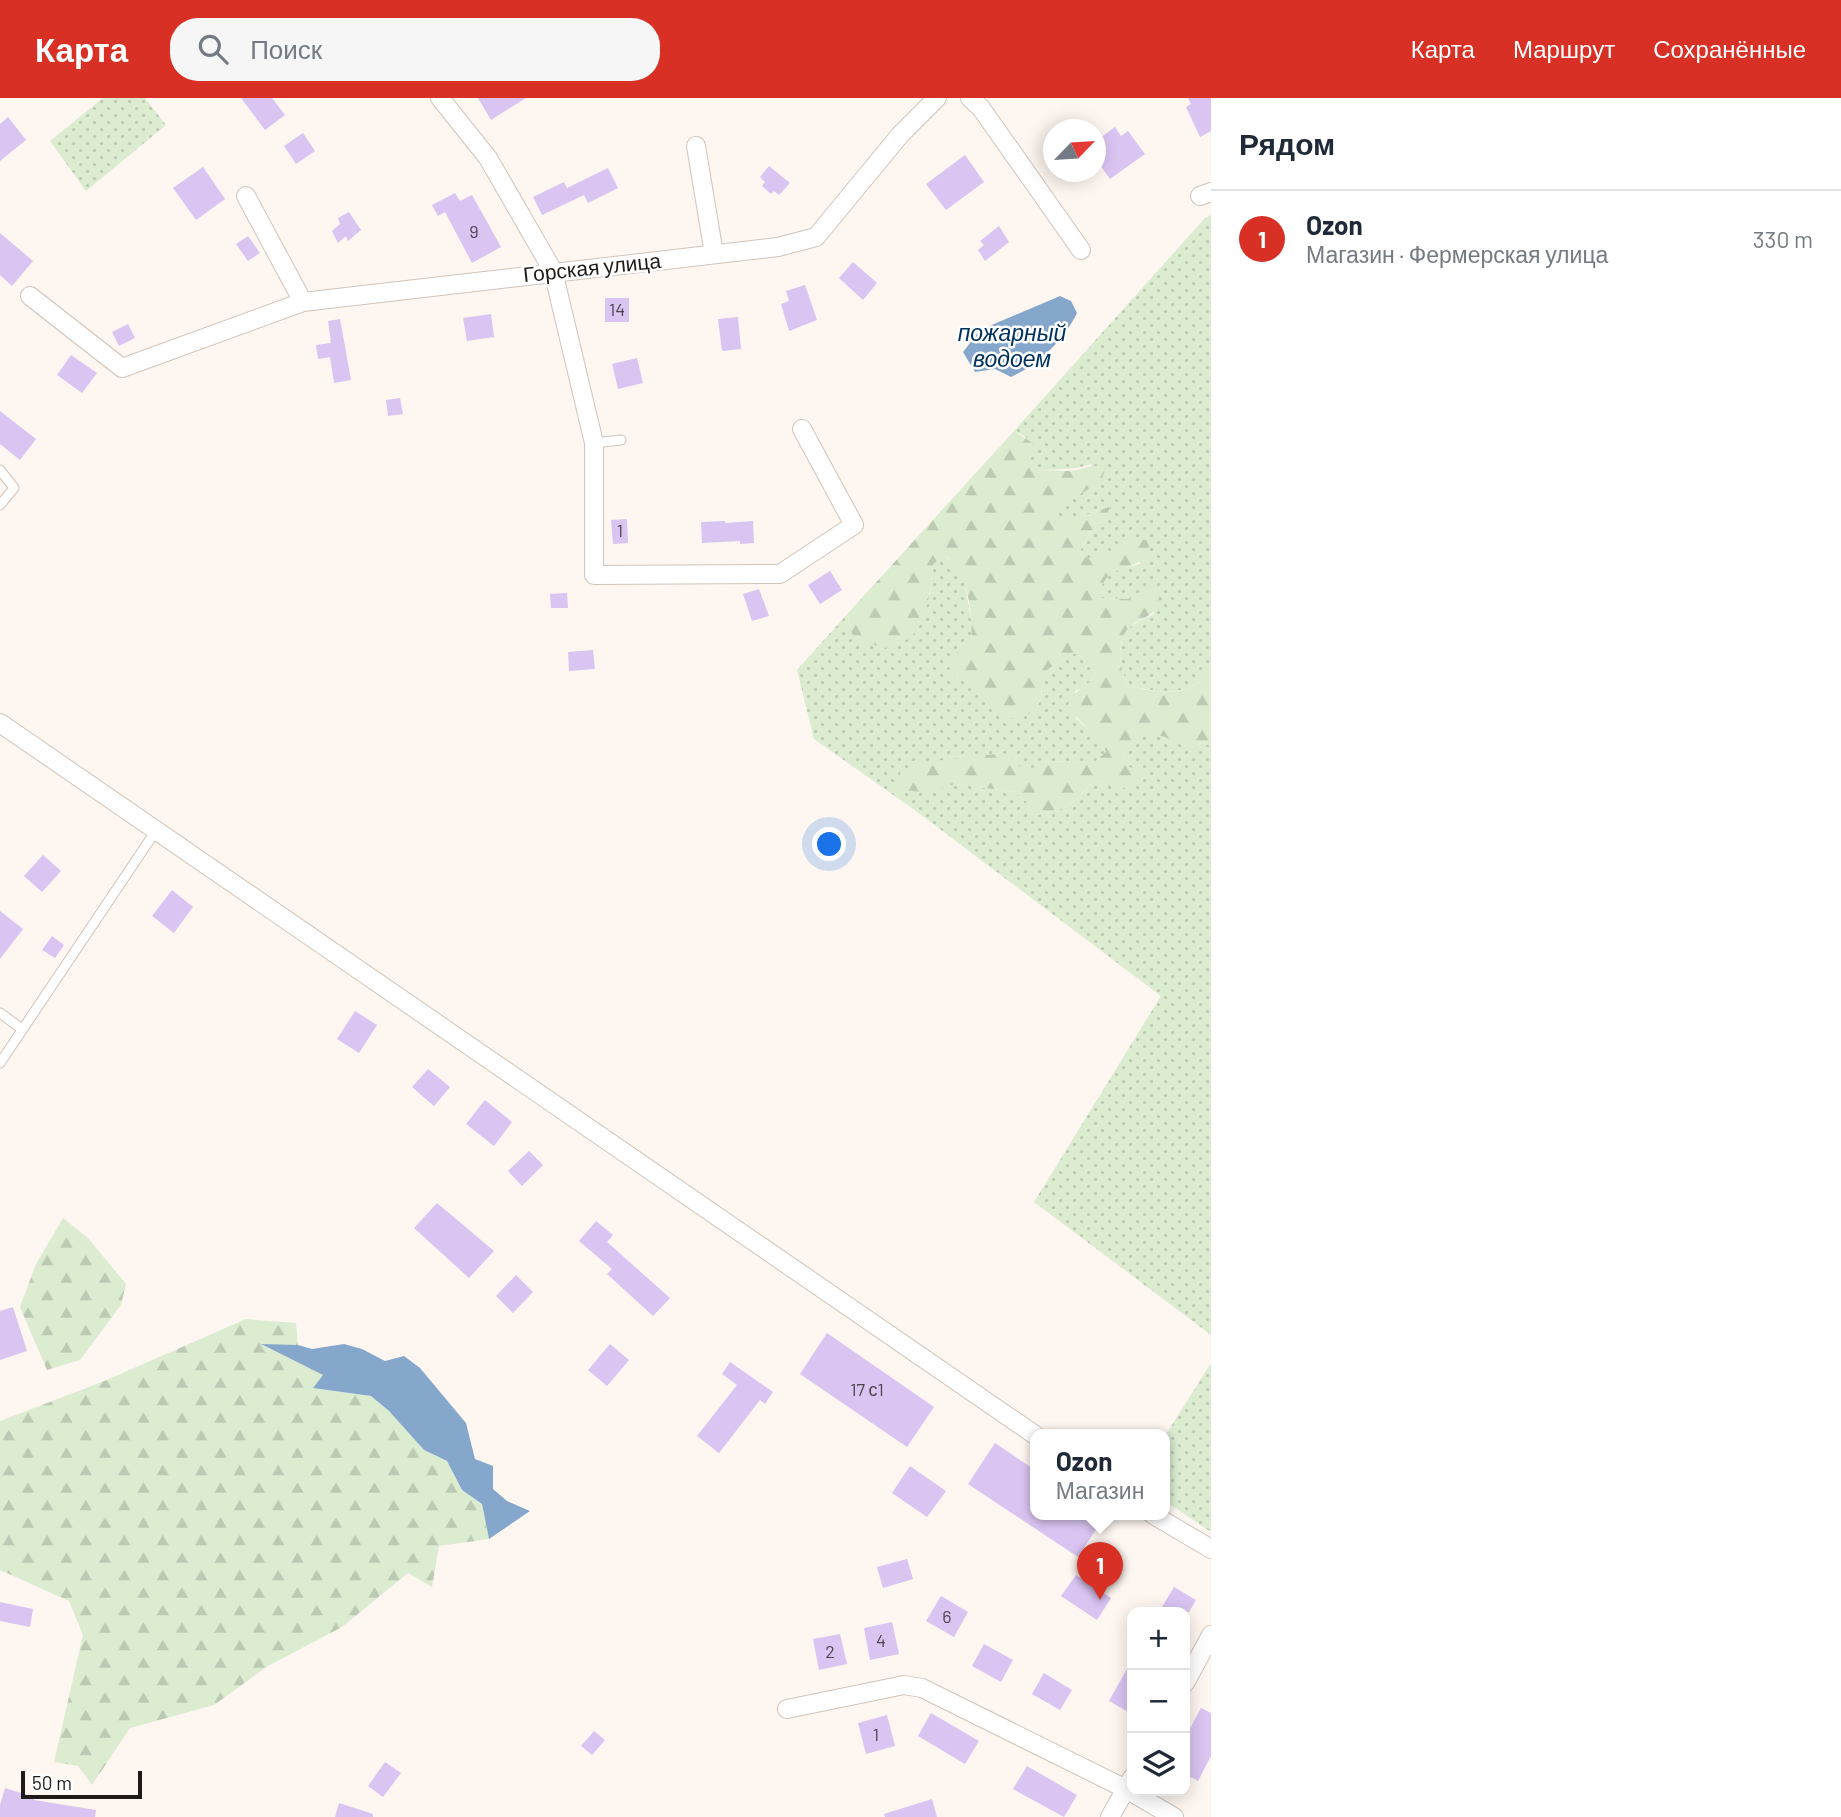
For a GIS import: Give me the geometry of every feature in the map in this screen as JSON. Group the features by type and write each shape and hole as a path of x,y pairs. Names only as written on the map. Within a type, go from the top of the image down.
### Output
{"street":[{"path":"440,98 488,158 553,271 594,443 594,575 780,574 854,525 802,429"},
{"name":"Горская улица","path":"30,296 122,368 303,302 778,247 816,237 901,135 937,98"},
{"path":"970,98 981,108 1081,250"},
{"path":"696,146 714,254"},
{"path":"246,196 303,302"},
{"path":"0,723 1030,1432"},
{"path":"1162,1520 1211,1549"},
{"path":"1190,1674 1211,1635"},
{"path":"787,1709 904,1685 922,1688 1127,1782"},
{"path":"1110,1817 1127,1787"},
{"path":"1146,1796 1174,1817"}],"lane":[{"path":"594,443 621,440"},
{"path":"0,470 14,488 0,505"},
{"path":"0,1063 157,830"},
{"path":"0,1013 22,1029"}],"green space":[{"path":"103,98 145,98 166,125 86,191 50,141"},
{"path":"1211,215 1211,668 1194,685 1184,689 1151,690 1128,685 1120,656 1125,633 1130,627 1154,614 1156,588 1128,599 1098,598 1107,577 1117,570 1140,564 1133,539 1093,560 1080,554 1085,541 1110,506 1084,516 1054,517 1063,504 1100,482 1091,464 1030,472 1026,437 1014,431 1205,218"},
{"path":"1014,431 1034,444 1029,458 1031,472 1072,471 1094,466 1105,468 1101,482 1063,504 1055,516 1084,516 1111,506 1085,540 1080,554 1093,560 1133,539 1147,540 1151,554 1112,573 1106,578 1098,598 1128,599 1156,588 1162,600 1153,612 1129,628 1122,640 1121,664 1128,685 1151,691 1174,692 1194,685 1211,668 1211,746 1203,743 1189,749 1162,736 1146,735 1131,744 1123,754 1128,766 1141,773 1137,786 1123,788 1095,780 1068,805 1034,815 1027,802 1014,792 955,784 928,793 897,789 899,774 927,762 1004,753 1016,761 1023,772 1049,761 1093,763 1106,752 1068,705 1096,673 1087,660 1074,653 1048,669 1042,683 1041,699 1034,712 1019,718 1006,719 992,712 989,696 951,674 947,660 971,642 971,619 965,584 954,564 946,556 933,564 925,613 917,631 911,637 886,648 856,640 848,627 849,612"},
{"path":"945,556 957,565 964,580 972,625 971,642 951,674 989,696 1034,712 1041,700 1042,683 1048,669 1074,653 1087,660 1096,672 1089,685 1075,691 1076,718 1099,739 1106,753 1093,763 1049,761 1022,773 1016,761 928,793 955,784 1014,792 1027,802 1034,815 1069,805 1095,780 1123,788 1128,766 1123,754 1131,744 1146,735 1162,735 1189,749 1203,743 1211,746 1211,1335 1034,1202 1161,996 916,811 814,739 797,670 849,612 848,627 930,595 933,564"},
{"path":"63,1218 88,1238 126,1284 121,1305 80,1360 47,1370 20,1307 36,1264"},
{"path":"246,1319 296,1323 298,1345 263,1345 323,1375 313,1388 371,1396 389,1411 424,1450 447,1461 462,1490 482,1504 489,1539 439,1546 432,1587 408,1573 342,1627 268,1666 214,1705 130,1728 92,1785 78,1766 54,1762 83,1635 69,1601 0,1570 0,1421 102,1382"},
{"path":"1211,1363 1211,1532 1170,1504 1169,1429"}],"water":[{"name":"пожарный водоем","path":"1060,296 1071,301 1077,313 1065,333 1049,351 1011,377 995,369 975,372 963,352 980,330"},
{"path":"261,1344 298,1345 312,1349 344,1344 362,1349 385,1361 404,1356 420,1368 466,1423 475,1459 493,1466 493,1489 507,1501 530,1511 489,1539 482,1504 462,1490 447,1461 424,1450 389,1411 371,1396 313,1388 323,1375"}],"building":[{"path":"241,98 272,98 285,115 265,130"},
{"path":"478,98 526,98 491,120"},
{"path":"1188,98 1211,98 1211,131 1200,137 1186,107 1191,104"},
{"path":"8,117 26,140 0,161 0,124"},
{"path":"1115,127 1121,136 1128,131 1145,154 1110,179 1106,173 1106,134"},
{"path":"303,133 315,151 296,164 284,146"},
{"path":"965,155 984,182 946,210 926,184"},
{"path":"769,166 790,183 779,195 774,191 771,194 762,186 765,182 760,177"},
{"path":"203,167 225,199 196,220 173,188"},
{"path":"608,168 618,188 588,203 584,195 542,215 533,197 564,182 567,188"},
{"path":"455,193 460,201 472,195 501,247 472,263 445,212 438,216 432,205"},
{"path":"349,212 361,230 348,241 346,236 338,243 332,231 340,224 338,218"},
{"path":"999,226 1009,242 985,261 978,250 984,245 980,241"},
{"path":"0,233 33,261 12,286 0,275"},
{"path":"248,236 260,253 248,261 236,244"},
{"path":"853,262 877,283 863,300 839,278"},
{"path":"805,285 817,320 789,331 781,304 789,301 786,291"},
{"path":"605,298 629,298 629,322 605,322"},
{"path":"491,314 494,337 467,341 463,318"},
{"path":"738,317 741,349 722,351 718,319"},
{"path":"340,319 351,380 334,383 330,357 318,359 316,345 331,343 328,321"},
{"path":"128,324 135,338 119,346 112,332"},
{"path":"71,355 97,373 82,393 57,375"},
{"path":"637,358 643,383 618,389 612,364"},
{"path":"400,398 403,414 388,416 386,400"},
{"path":"0,411 36,439 20,460 0,444"},
{"path":"627,519 628,543 613,544 611,520"},
{"path":"753,521 754,543 702,543 701,522"},
{"path":"830,571 842,590 820,604 808,585"},
{"path":"759,589 769,616 752,621 743,594"},
{"path":"567,593 568,608 551,608 550,594"},
{"path":"593,650 595,669 569,671 568,652"},
{"path":"43,855 61,871 42,892 24,876"},
{"path":"172,890 193,907 174,933 152,916"},
{"path":"0,911 23,929 0,959"},
{"path":"52,936 64,945 55,958 42,950"},
{"path":"355,1011 377,1025 359,1053 337,1039"},
{"path":"428,1069 450,1087 434,1106 412,1087"},
{"path":"485,1100 512,1122 494,1146 466,1124"},
{"path":"529,1151 543,1165 522,1186 508,1171"},
{"path":"437,1203 494,1251 469,1278 414,1228"},
{"path":"596,1221 613,1235 607,1242 670,1298 653,1316 607,1274 612,1269 579,1241"},
{"path":"516,1275 533,1292 513,1313 496,1296"},
{"path":"13,1307 27,1351 0,1360 0,1311"},
{"path":"827,1333 934,1407 907,1447 800,1374"},
{"path":"610,1344 629,1360 607,1386 588,1370"},
{"path":"730,1362 773,1392 765,1404 760,1400 719,1453 697,1436 737,1385 722,1374"},
{"path":"995,1443 1030,1467 1030,1520 1102,1520 1078,1557 968,1484"},
{"path":"910,1466 946,1491 927,1517 892,1493"},
{"path":"907,1559 913,1579 883,1588 877,1567"},
{"path":"1076,1575 1111,1598 1097,1620 1061,1596"},
{"path":"1174,1587 1196,1600 1190,1610 1190,1607 1162,1607"},
{"path":"941,1596 968,1612 954,1637 926,1621"},
{"path":"0,1602 33,1609 30,1627 0,1621"},
{"path":"892,1622 899,1654 870,1660 864,1628"},
{"path":"840,1634 847,1664 819,1670 813,1639"},
{"path":"984,1644 1013,1660 1001,1682 972,1666"},
{"path":"1127,1669 1127,1711 1109,1701"},
{"path":"1044,1673 1072,1690 1060,1710 1032,1694"},
{"path":"1201,1708 1211,1713 1211,1756 1198,1781 1190,1777 1190,1729"},
{"path":"931,1713 979,1741 965,1764 918,1736"},
{"path":"887,1715 895,1746 866,1754 858,1723"},
{"path":"594,1731 605,1740 592,1755 581,1746"},
{"path":"385,1762 401,1773 383,1797 368,1786"},
{"path":"1027,1766 1077,1795 1064,1817 1013,1789"},
{"path":"5,1788 34,1797 34,1800 96,1810 95,1817 0,1817"},
{"path":"932,1799 937,1817 885,1817 884,1814"},
{"path":"339,1803 373,1814 373,1817 335,1817"}],"place":[{"name":"Ozon","path":"1100,1600"}]}
